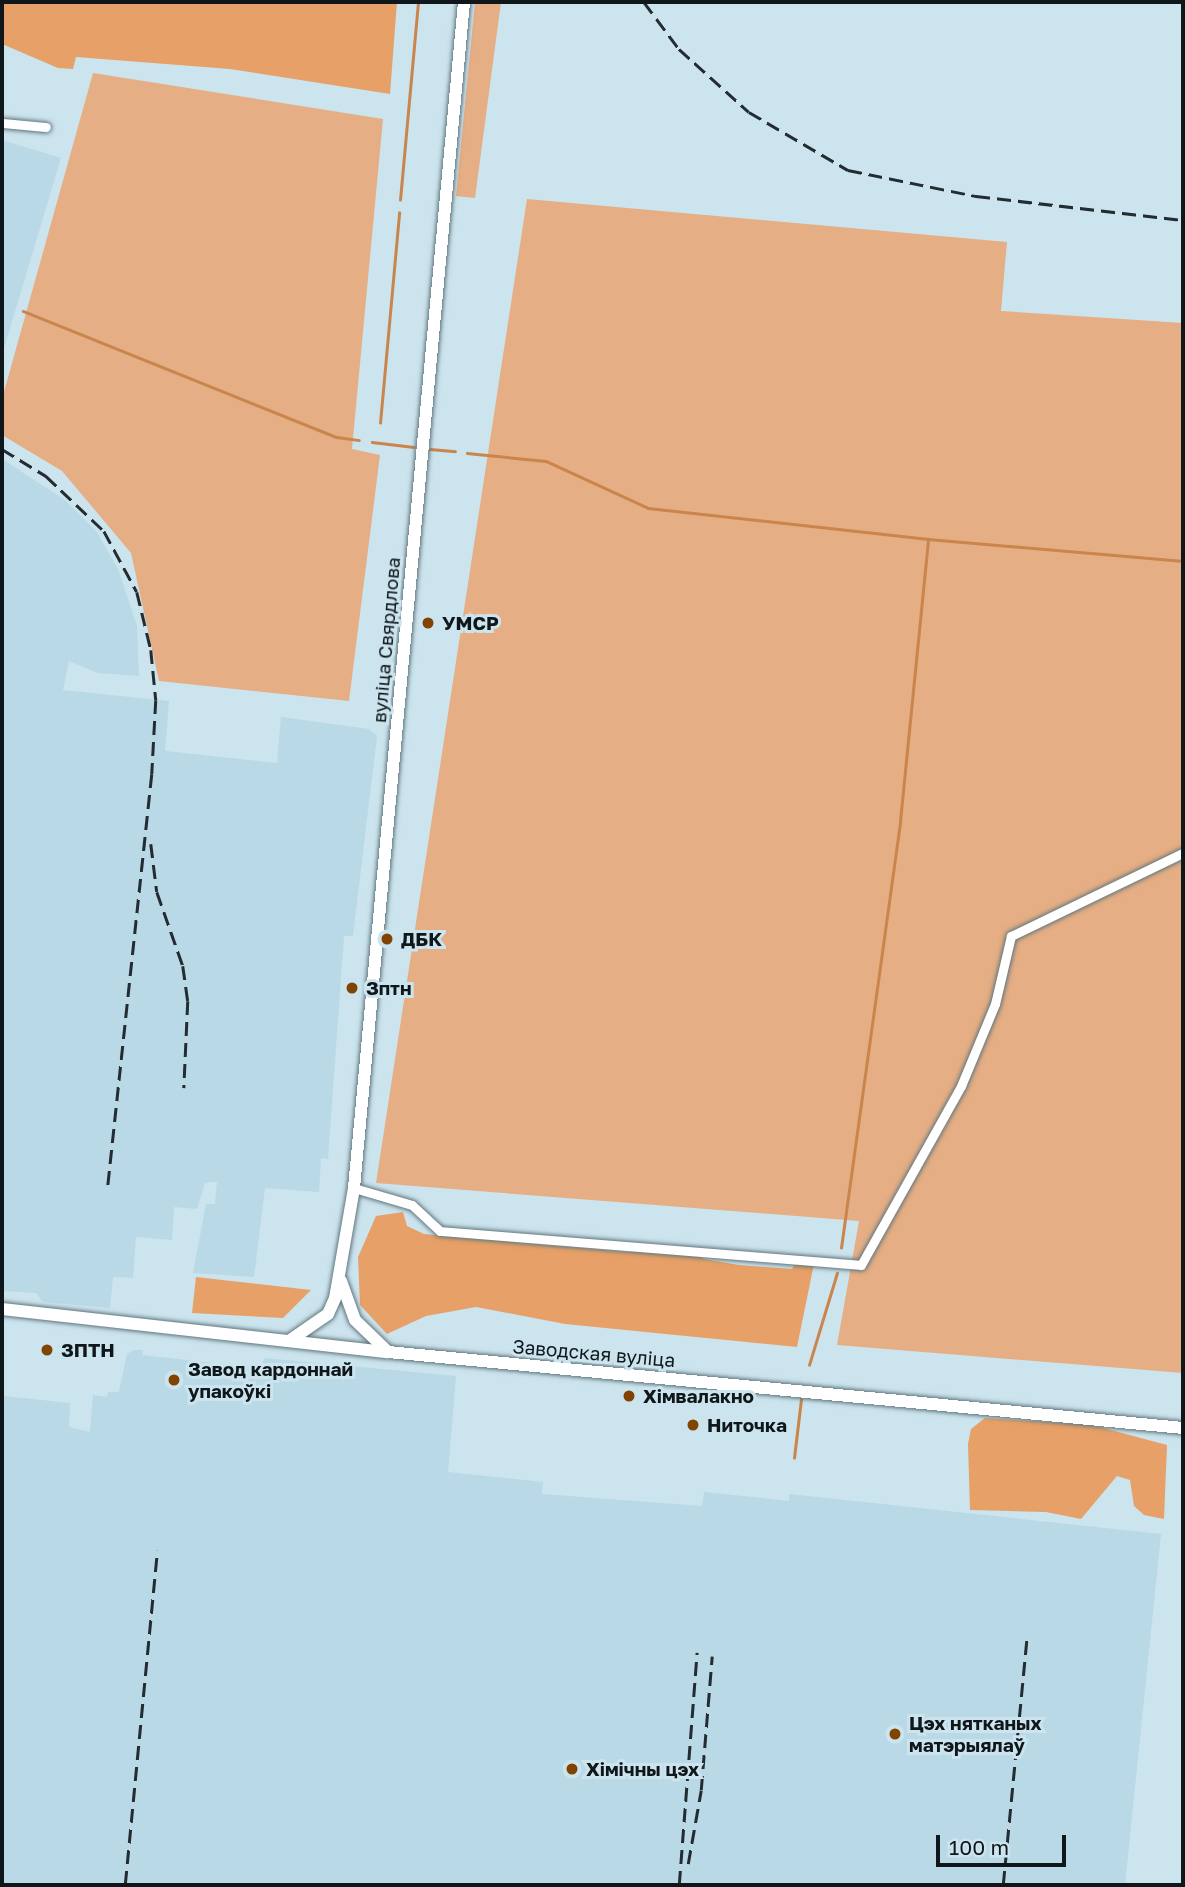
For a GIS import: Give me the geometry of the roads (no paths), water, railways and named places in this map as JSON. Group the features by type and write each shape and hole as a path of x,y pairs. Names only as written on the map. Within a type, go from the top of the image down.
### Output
{"main road":[{"name":"вуліца Свярдлова","path":"341,1281 354,1188 464,2"},
{"path":"289,1341 328,1314 341,1281"},
{"path":"341,1281 355,1320 388,1352"},
{"name":"Заводская вуліца","path":"2,1309 388,1352 1183,1428"}],"street":[{"path":"2,123 46,127"},
{"path":"354,1188 412,1205 440,1231 861,1265 961,1086 995,1004 1011,936 1183,853"}],"waterway":[{"path":"400,200 418,2"},
{"path":"380,423 399,213"},
{"path":"23,311 337,437 359,440"},
{"path":"372,442 414,447"},
{"path":"430,449 455,451"},
{"path":"467,453 546,461 648,508 928,539 1183,561"},
{"path":"841,1248 900,821 928,539"},
{"path":"809,1365 837,1273"},
{"path":"794,1458 801,1399"}],"railway":[{"path":"644,2 679,49 749,112 848,170 976,196 1183,220"},
{"path":"2,449 46,476 104,531 137,592 151,650 156,700 152,774 107,1192"},
{"path":"151,844 157,892 183,966 188,1001 184,1088"},
{"path":"125,1885 157,1551"},
{"path":"1003,1885 1027,1635"},
{"path":"679,1885 697,1653"},
{"path":"688,1864 701,1790 712,1656"}],"place":[{"name":"УМСР","path":"428,623"},
{"name":"ДБК","path":"387,939"},
{"name":"Зптн","path":"352,988"},
{"name":"ЗПТН","path":"47,1350"},
{"name":"Завод кардоннай упакоўкі","path":"174,1380"},
{"name":"Хімвалакно","path":"629,1396"},
{"name":"Ниточка","path":"693,1425"},
{"name":"Цэх нятканых матэрыялаў","path":"895,1734"},
{"name":"Хімічны цэх","path":"572,1769"}]}
